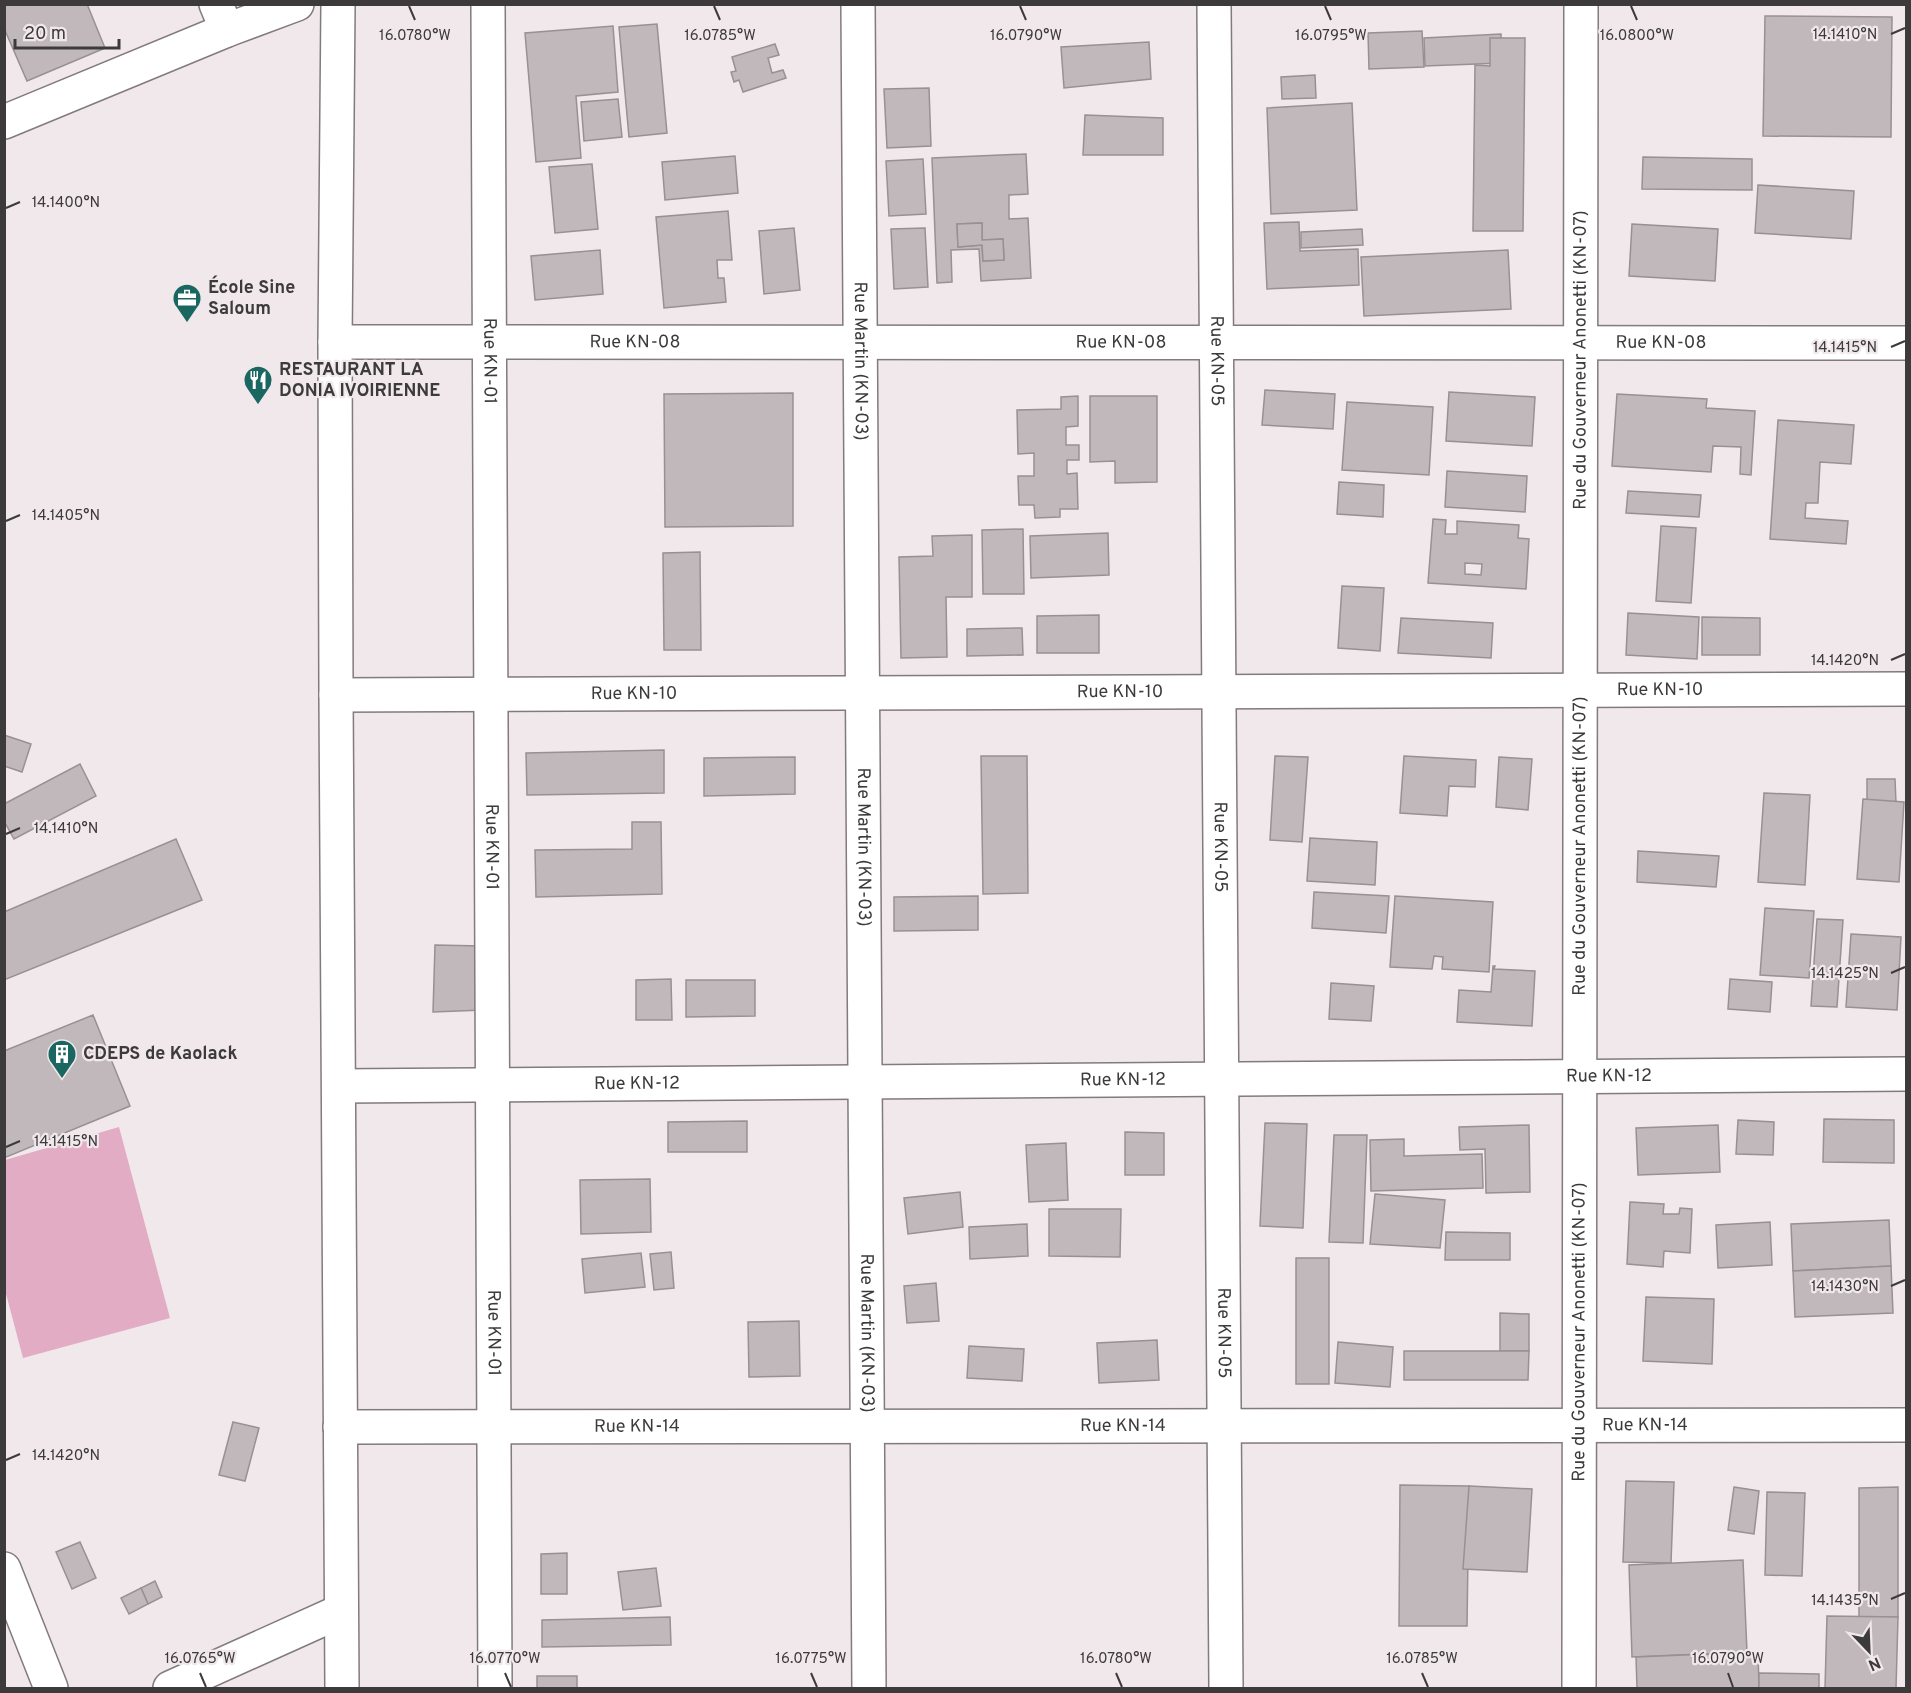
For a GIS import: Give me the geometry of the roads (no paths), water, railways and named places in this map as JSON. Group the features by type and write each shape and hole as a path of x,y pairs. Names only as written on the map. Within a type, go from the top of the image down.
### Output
{"street":[{"path":"4,122 222,17 297,4"},
{"path":"338,4 335,342 342,1689"},
{"name":"Rue KN-01","path":"488,4 495,1689"},
{"name":"Rue Martin (KN-03)","path":"858,4 869,1689"},
{"name":"Rue KN-05","path":"1214,4 1226,1689"},
{"name":"Rue du Gouverneur Anonetti (KN-07)","path":"1579,1689 1581,4"},
{"name":"Rue KN-08","path":"335,342 1906,343"},
{"name":"Rue KN-10","path":"336,695 1906,689"},
{"name":"Rue KN-12","path":"339,1086 1906,1074"},
{"name":"Rue KN-14","path":"340,1427 1906,1425"},
{"path":"4,1569 51,1689"},
{"path":"170,1689 341,1611"}],"place":[{"name":"École Sine Saloum","path":"187,324"},
{"name":"RESTAURANT LA DONIA IVOIRIENNE","path":"258,406"},
{"name":"CDEPS de Kaolack","path":"62,1080"}]}
